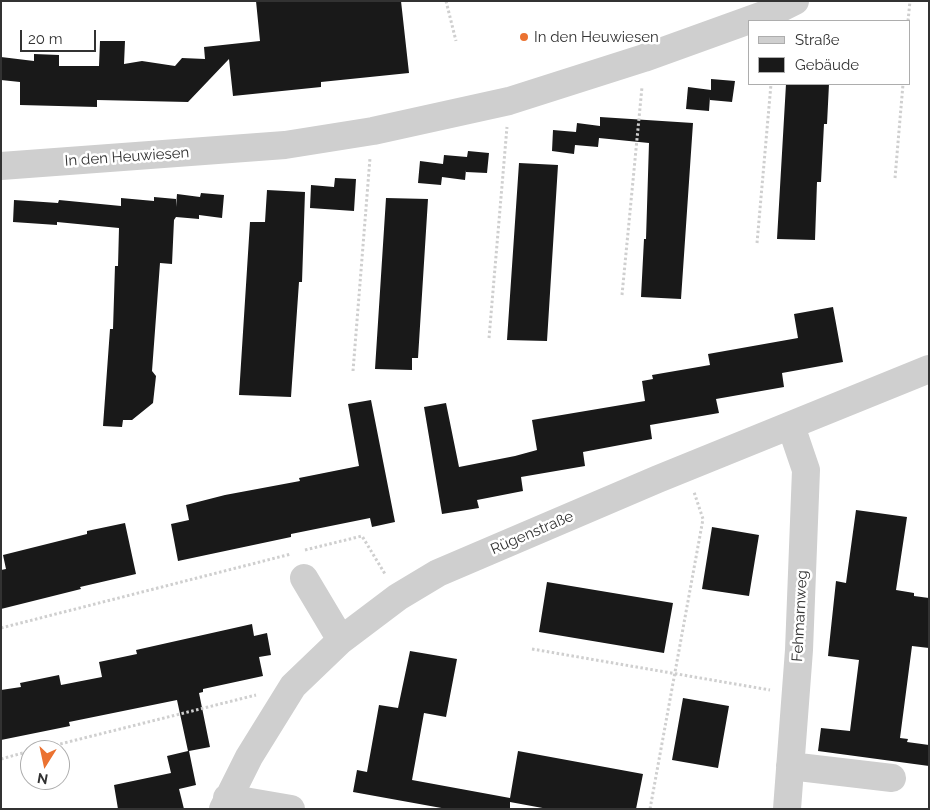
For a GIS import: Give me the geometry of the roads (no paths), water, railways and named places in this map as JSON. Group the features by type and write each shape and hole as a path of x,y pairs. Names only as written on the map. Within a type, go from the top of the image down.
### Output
{"street":[{"name":"In den Heuwiesen","path":"749,20 795,1"},
{"name":"In den Heuwiesen","path":"1,166 285,145 372,131 510,101 644,58 748,20"},
{"name":"Rügenstraße","path":"225,804 293,686 341,640 398,597 438,572 929,369"},
{"name":"Fehmarnweg","path":"787,809 796,694 806,470 791,426"},
{"path":"304,578 341,640"},
{"path":"790,766 892,778"},
{"path":"225,804 291,809"}],"place":[{"name":"In den Heuwiesen","path":"524,37"}]}
